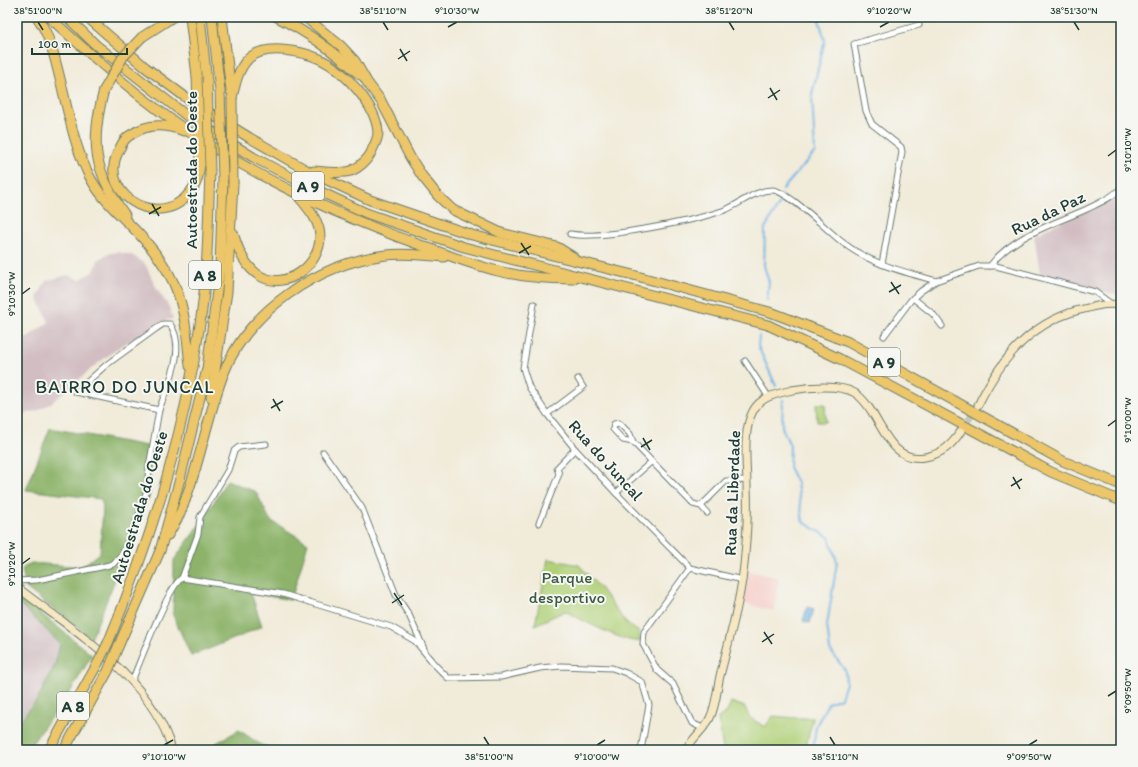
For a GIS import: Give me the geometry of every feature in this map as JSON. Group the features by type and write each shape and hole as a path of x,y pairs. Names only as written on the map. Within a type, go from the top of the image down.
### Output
{"highway":[{"path":"37,17 49,39 85,168 95,188 109,205 159,257 174,280 182,304 191,379"},
{"path":"49,17 101,64 194,135 297,194 361,224 459,259 498,271 537,277 589,279"},
{"name":"A 9","path":"67,17 96,45 187,116 254,157 366,213 464,247 768,326 840,359 1051,472 1121,501"},
{"name":"A 9","path":"87,17 146,68 192,102 250,138 308,171 370,200 464,232 773,313 848,342 1063,461 1121,485"},
{"path":"138,234 111,195 98,164 96,148 96,119 104,90 124,57 142,37 173,17"},
{"path":"190,17 197,76 200,164 196,184 184,200 173,207 161,210 136,205 120,191 114,174 114,159 124,138 142,127 156,125 174,128 194,135"},
{"name":"Autoestrada do Oeste","path":"49,750 98,663 131,588 170,472 191,379 200,323 205,273 210,170 207,82 200,17"},
{"path":"277,17 301,29 324,44 366,82"},
{"path":"305,17 341,46 354,61 366,82 381,101 422,176 438,196 453,210 501,233 557,247 583,263"},
{"path":"207,426 227,292 233,184 232,98 223,20"},
{"name":"Autoestrada do Oeste","path":"64,750 108,671 160,551 182,475 207,369 220,267 223,178 220,91 213,21"},
{"path":"232,98 238,75 248,60 260,52 293,50 321,60 342,75 361,94 373,115 378,134 373,151 364,162 351,171 337,173 308,171"},
{"path":"231,228 238,250 244,261 260,276 283,279 300,274 317,253 320,236 312,213 297,194"},
{"path":"160,551 183,507 223,374 252,326 293,290 335,269 386,255 423,255 459,259"}],"street":[{"path":"882,264 902,152 900,147 872,124 866,111 854,44 919,25"},
{"name":"Rua da Paz","path":"990,266 1008,248 1045,227 1109,199 1121,188"},
{"path":"570,234 583,236 651,227 715,213 763,191 779,191 866,259 936,281"},
{"path":"884,336 913,298 936,281 979,266 996,266 1095,292 1110,303"},
{"path":"913,298 933,314 942,326"},
{"path":"978,404 1010,354 1034,332 1052,320 1076,310 1110,303 1121,305"},
{"name":"Rua do Juncal","path":"534,304 523,368 529,387 547,414 575,449 690,568"},
{"path":"17,581 37,580 102,567 113,564 122,554 136,524 148,490 149,467 159,410 174,367 178,347 174,330 170,324 163,324 157,328 106,365 76,392 159,410"},
{"path":"745,361 768,396 798,389 823,387 845,389 855,393 866,404 891,444 904,454 918,458 934,456 948,447 961,432"},
{"path":"578,379 588,392"},
{"path":"547,414 583,387"},
{"name":"Rua da Liberdade","path":"686,750 710,717 742,580 746,554 746,436 753,412 768,396"},
{"path":"633,442 693,504 701,506 707,513"},
{"path":"132,681 168,597 178,580 182,578 198,534 200,517 228,470 234,451 239,447 266,444"},
{"path":"539,523 559,474 557,468 575,449"},
{"path":"322,452 362,508 396,595 415,627 426,654"},
{"path":"616,493 651,462"},
{"path":"701,506 726,481 747,480"},
{"path":"702,728 692,723 673,684 657,670 643,644 644,632 690,568 731,579 742,580"},
{"path":"182,578 283,594 391,627 415,641 448,678 502,678 540,668 562,666 612,668 626,673 642,682 649,705 641,750"},
{"path":"17,587 93,647 132,681 155,711 168,735 172,750"}],"shaded area":[{"path":"1121,193 1121,296 1040,274 1034,235"},
{"path":"118,252 132,255 145,264 157,289 169,307 173,319 167,320 121,346 51,403 37,411 17,415 17,339 28,337 49,322 37,298 46,281 68,275 80,280 94,271 98,260 107,254"},
{"path":"748,571 779,578 774,611 742,603"},
{"path":"17,601 60,644 55,665 37,699 17,724"}],"green space":[{"path":"816,404 825,404 826,422 817,422"},
{"path":"50,428 152,447 149,496 91,639 26,588 22,569 31,563 81,567 100,553 103,507 101,499 26,490"},
{"path":"227,480 256,492 270,520 308,543 291,600 251,593 262,626 191,656 173,615 174,560 203,520"},
{"name":"Parque desportivo","path":"548,559 579,565 601,589 626,623 639,632 640,641 624,639 614,635 565,611 535,625"},
{"path":"17,594 92,655 72,689 27,750 17,750 17,724 37,700 55,665 60,644 17,601"},
{"path":"731,702 745,707 749,717 765,727 773,716 813,718 805,750 723,750 718,718 727,712"},
{"path":"239,730 261,745 282,750 204,750"}],"water":[{"path":"807,607 814,609 810,623 803,621"}],"waterway":[{"path":"783,189 815,152 812,94 825,40 818,17"},
{"path":"767,300 769,282 764,266 765,228 780,203 782,195"},
{"path":"759,336 758,346 776,386"},
{"path":"783,400 782,427 790,446 789,467 797,483 803,522 829,537 837,562 827,625 830,650 845,670 846,683 841,698 828,703 816,726 813,750"}],"tunnel":[{"path":"962,430 976,408"}],"district":[{"name":"BAIRRO DO JUNCAL","path":"125,387"}]}
